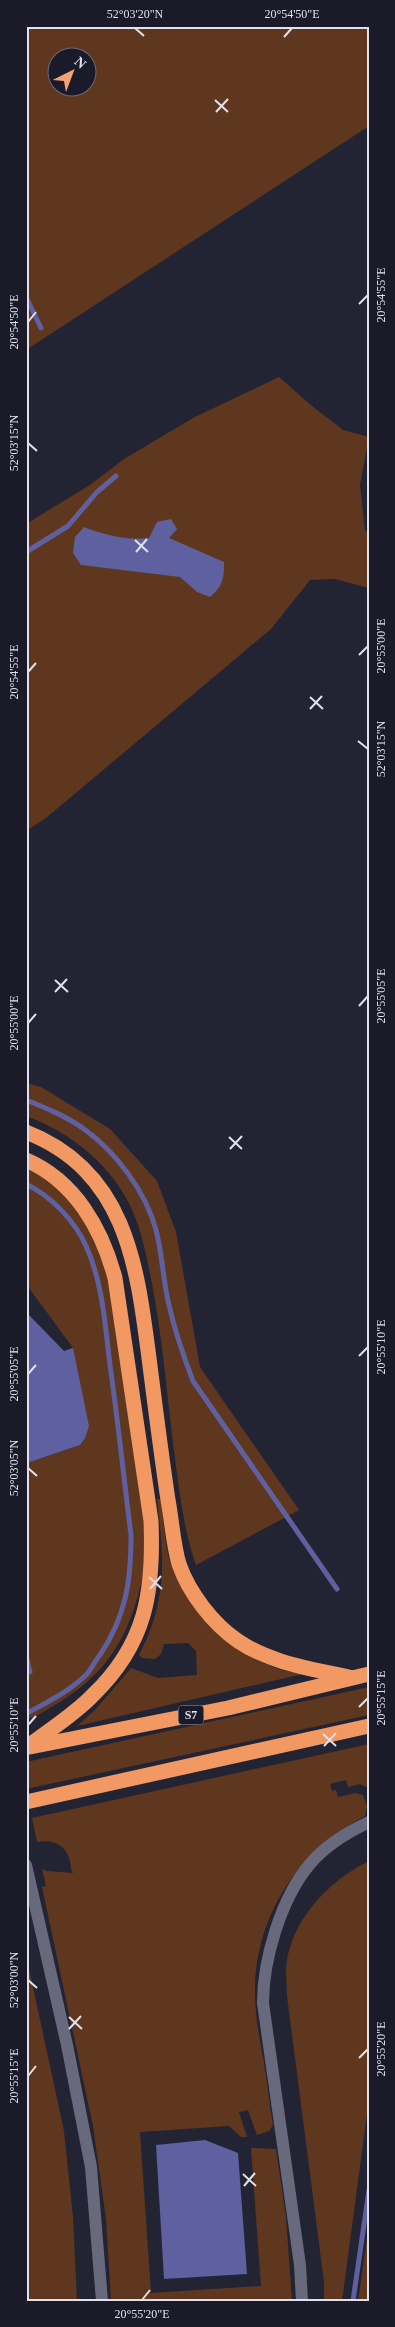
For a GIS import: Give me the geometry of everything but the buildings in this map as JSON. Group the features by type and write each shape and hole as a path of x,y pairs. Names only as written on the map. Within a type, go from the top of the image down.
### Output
{"highway":[{"path":"26,1132 59,1148 79,1164 107,1198 127,1238 141,1296 164,1474 179,1563 193,1592 214,1619 246,1646 282,1662 353,1678"},
{"path":"26,1160 50,1174 83,1206 98,1230 109,1254 115,1278 151,1521 152,1561 145,1609 138,1631 116,1671 92,1697 27,1747"},
{"name":"S7","path":"27,1747 228,1708 369,1674"},
{"path":"26,1802 369,1726"},
{"path":"26,1808 45,1798"}],"street":[{"path":"302,2301 300,2265 264,2003 263,1983 270,1950 283,1912 310,1865 344,1836 369,1822"},
{"path":"27,1870 91,2167 102,2301"}],"shaded area":[{"path":"26,26 369,26 369,126 26,350"},
{"path":"279,377 343,430 369,437 360,485 365,530 369,535 369,588 335,579 310,580 271,629 46,818 26,831 26,524 90,485 124,459 193,418"},
{"path":"26,1083 41,1087 110,1129 157,1181 176,1232 200,1367 299,1510 196,1565 188,1537 180,1494 153,1289 137,1221 125,1195 89,1153 59,1132 26,1116"},
{"path":"26,1168 58,1189 76,1208 96,1240 103,1260 117,1328 142,1506 145,1551 139,1592 127,1627 111,1655 101,1668 76,1691 43,1712 26,1720 26,1461 30,1462 80,1445 73,1348 26,1284"},
{"path":"157,1499 161,1499 171,1564 178,1581 199,1612 225,1639 240,1650 276,1668 303,1674 77,1726 95,1710 131,1668 158,1678 197,1675 196,1651 188,1643 164,1644 161,1654 155,1659 142,1658 139,1655 155,1615 162,1578"},
{"path":"369,1687 369,1715 26,1789 26,1762"},
{"path":"369,1744 369,1788 360,1784 348,1787 346,1780 330,1784 332,1791 336,1790 338,1797 355,1793 363,1795 367,1806 365,1816 341,1831 301,1867 285,1889 272,1912 263,1938 257,1964 255,2001 273,2125 269,2131 257,2135 248,2110 239,2112 247,2137 241,2137 229,2126 140,2132 151,2293 261,2286 251,2148 276,2149 286,2217 292,2301 111,2301 106,2219 93,2126 42,1887 46,1886 42,1868 46,1871 73,1873 68,1855 62,1847 48,1841 37,1842 32,1818"},
{"path":"369,1861 369,2099 342,2301 324,2301 324,2282 287,1996 286,1968 295,1934 314,1904 339,1880"},
{"path":"26,1955 64,2131 73,2217 77,2301 26,2301"},
{"path":"369,2225 369,2301 358,2301"}],"water":[{"path":"171,519 177,529 169,538 224,562 222,582 210,597 197,592 180,577 81,565 73,553 75,537 84,527 116,537 141,539 149,538 157,522"},
{"path":"26,1312 64,1351 73,1348 89,1426 85,1438 80,1445 30,1462 26,1461"},
{"path":"205,2140 238,2153 247,2274 164,2279 156,2145"}],"waterway":[{"path":"26,297 41,328"},
{"path":"26,552 68,526 97,492 116,476"},
{"path":"26,1100 63,1116 96,1138 118,1161 137,1187 145,1201 156,1230 170,1311 193,1381 337,1589"},
{"path":"26,1184 53,1202 76,1227 92,1260 105,1320 131,1535 130,1568 125,1598 109,1641 89,1672 80,1680 58,1696 26,1714"},
{"path":"26,1655 30,1672"},
{"path":"353,2301 369,2190"}]}
